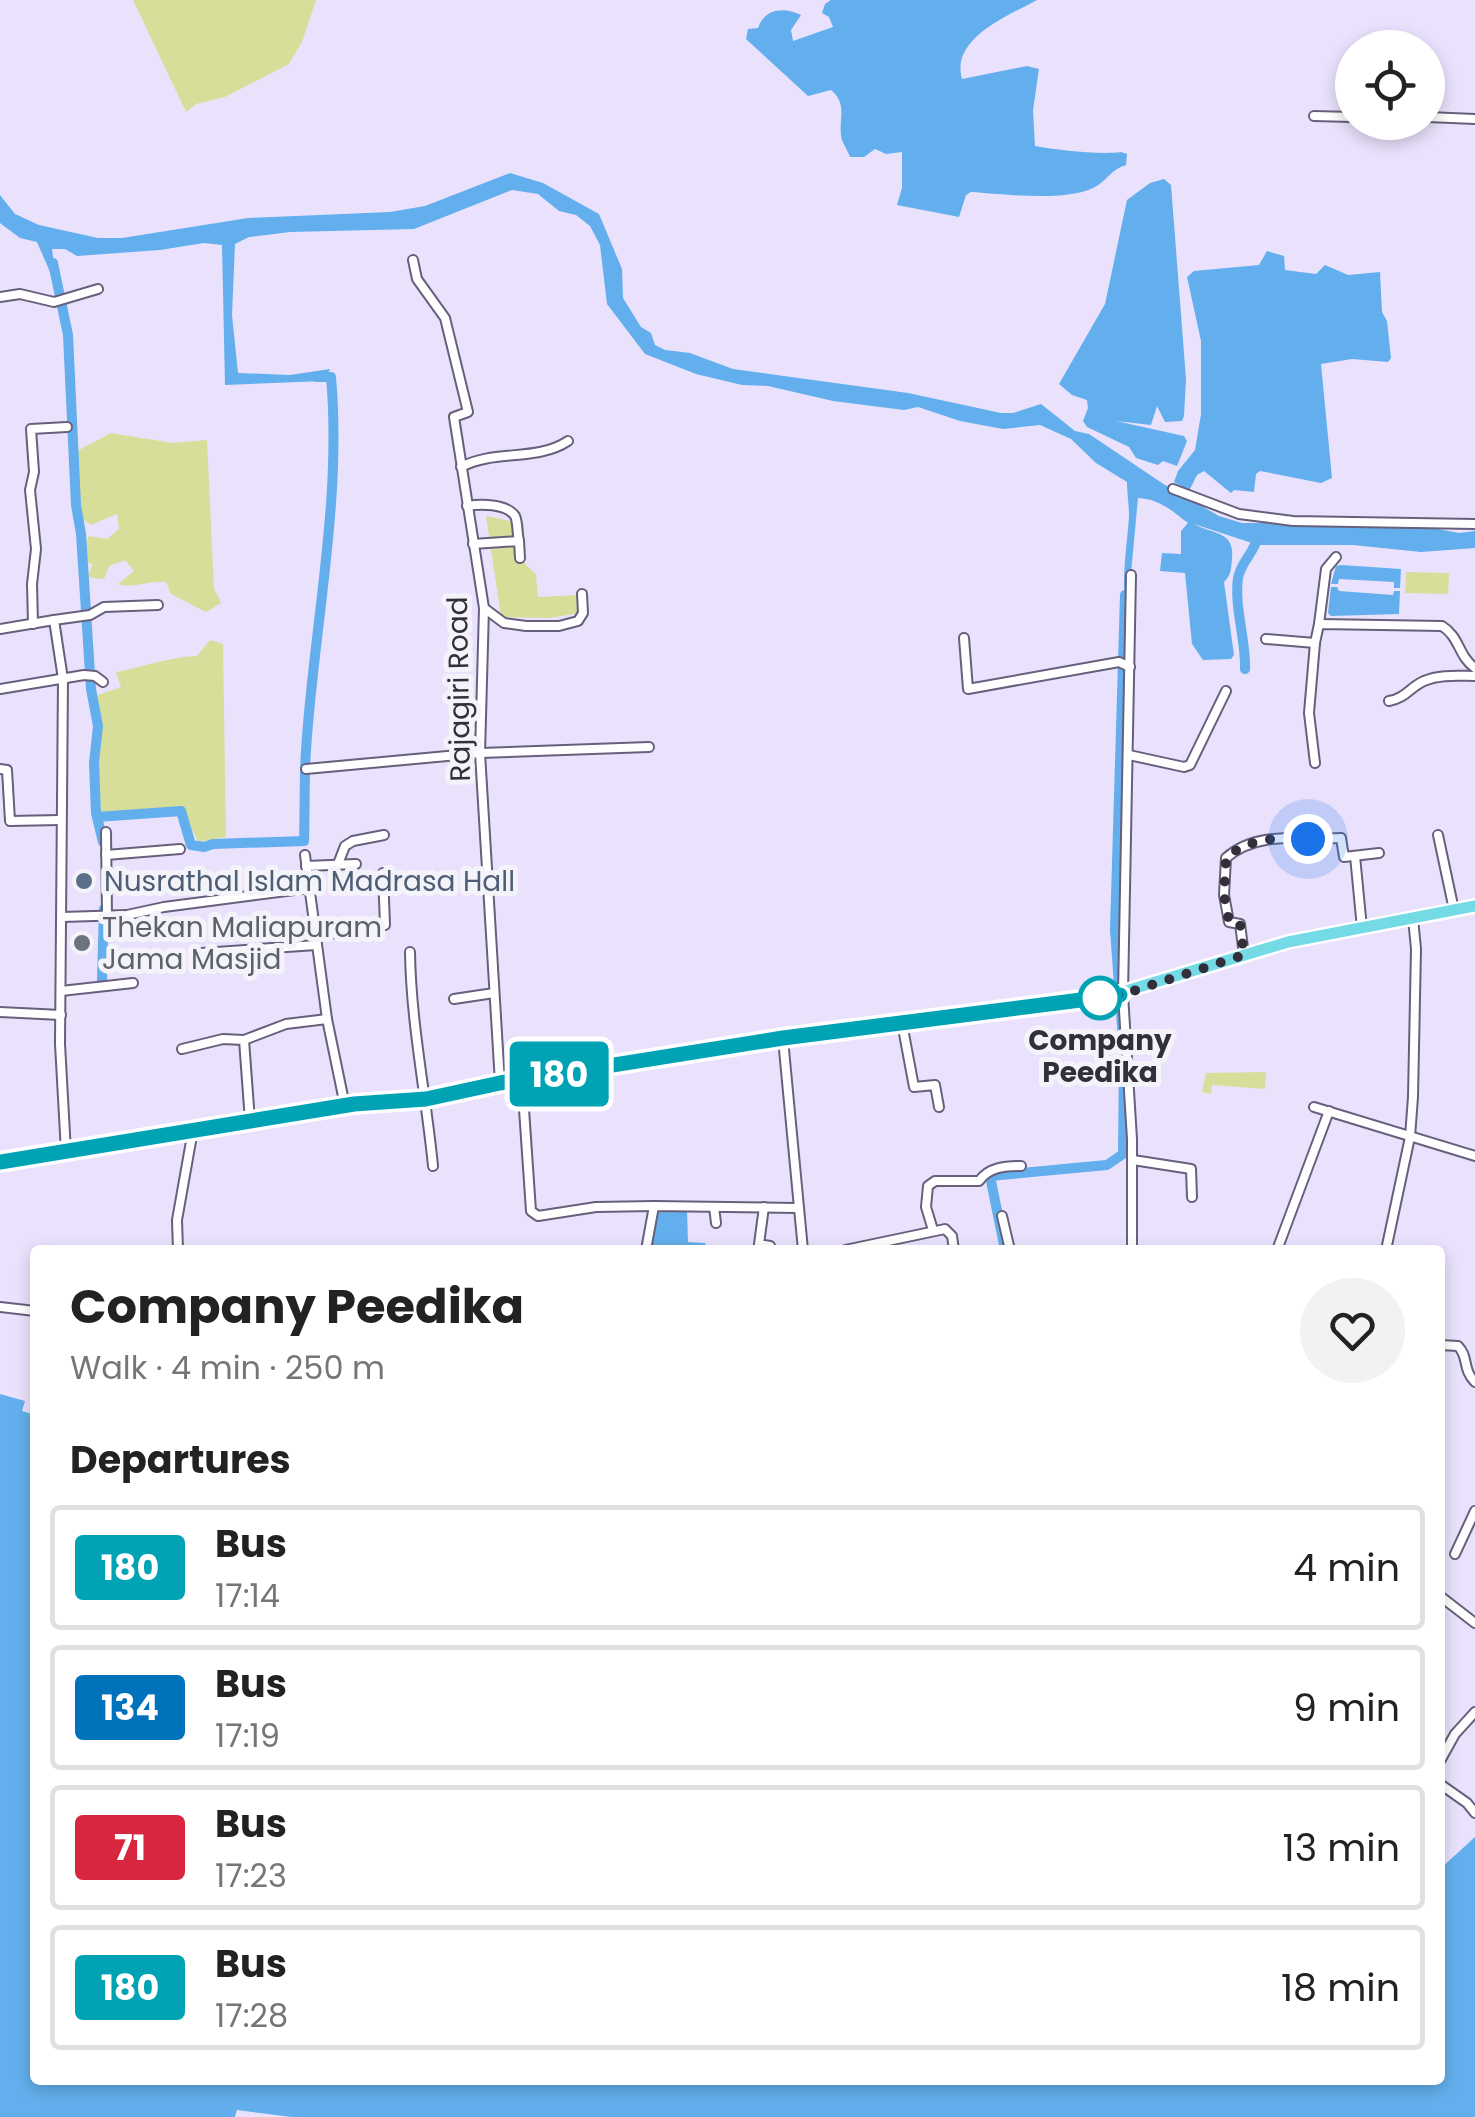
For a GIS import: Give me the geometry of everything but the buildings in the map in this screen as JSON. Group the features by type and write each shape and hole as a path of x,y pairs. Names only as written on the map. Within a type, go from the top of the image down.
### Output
{"main road":[{"path":"0,1162 345,1106 426,1099 500,1083 783,1038 1118,995 1288,942 1475,906"}],"street":[{"path":"1314,116 1335,117"},
{"path":"1445,118 1475,119"},
{"name":"Rajagiri Road","path":"412,260 417,280 445,318 468,412 454,417 484,608 480,753 500,1083"},
{"path":"0,297 20,294 54,302 98,289"},
{"path":"34,624 32,584 36,549 30,490 34,472 30,429 67,427"},
{"path":"461,467 494,456 542,452 568,441"},
{"path":"1174,490 1239,514 1293,521 1475,524"},
{"path":"467,506 502,508 512,514 516,518 520,558"},
{"path":"473,544 519,541"},
{"path":"1315,762 1309,713 1314,643 1326,569 1336,557"},
{"path":"1132,575 1118,995 1133,1160 1132,1245"},
{"path":"484,608 504,623 559,626 578,621 584,613 582,594"},
{"path":"0,629 86,615 104,607 158,605"},
{"path":"54,620 63,679 61,1015 66,1152"},
{"path":"1319,624 1442,626 1454,633 1464,660 1475,668"},
{"path":"964,638 968,689 1119,662 1130,667"},
{"path":"1266,639 1314,643"},
{"path":"0,689 84,675 99,679"},
{"path":"1389,701 1402,699 1419,682 1475,676"},
{"path":"1129,755 1190,765 1226,692"},
{"path":"306,769 480,753 649,747"},
{"path":"0,769 7,770 10,821 60,820"},
{"path":"105,915 106,832"},
{"path":"338,864 352,841 384,835"},
{"path":"1438,835 1454,910"},
{"path":"1244,955 1240,924 1229,922 1224,895 1226,858 1238,847 1284,837 1341,838 1344,857 1379,853"},
{"path":"106,855 180,849"},
{"path":"306,855 327,1019 345,1106"},
{"path":"1355,856 1362,928"},
{"path":"306,866 356,864"},
{"path":"202,954 315,940 385,925 382,873"},
{"path":"62,917 127,915 310,888"},
{"path":"1387,1245 1410,1136 1415,1062 1413,918"},
{"path":"410,952 413,1020 433,1166"},
{"path":"62,991 133,983"},
{"path":"454,999 494,993"},
{"path":"0,1012 61,1015"},
{"path":"182,1049 222,1040 244,1040 286,1024 327,1019"},
{"path":"902,1023 914,1087 935,1085 939,1107"},
{"path":"783,1038 802,1245"},
{"path":"244,1040 250,1121"},
{"path":"522,1080 531,1211 538,1216 596,1207 797,1208"},
{"path":"1314,1107 1475,1156"},
{"path":"1279,1245 1329,1111"},
{"path":"178,1245 177,1220 192,1130"},
{"path":"1133,1160 1190,1168 1192,1196"},
{"path":"932,1230 926,1207 928,1186 935,1181 980,1181 985,1173 997,1168 1021,1166"},
{"path":"647,1245 654,1206"},
{"path":"714,1207 716,1223"},
{"path":"764,1207 759,1244 764,1245"},
{"path":"1002,1216 1009,1245"},
{"path":"867,1245 945,1229 953,1245"},
{"path":"0,1307 30,1311"},
{"path":"1445,1346 1462,1350 1465,1368 1475,1382"},
{"path":"1455,1554 1475,1511"},
{"path":"1445,1600 1475,1623"},
{"path":"1445,1752 1475,1712"},
{"path":"1445,1788 1475,1813"}],"green space":[{"path":"133,0 316,0 302,42 289,64 225,97 196,104 186,112"},
{"path":"111,433 173,443 207,440 214,588 221,603 206,612 171,594 166,582 118,584 134,571 125,560 109,566 104,579 86,577 93,565 84,560 82,547 89,536 107,539 119,529 117,514 91,525 80,517 77,451"},
{"path":"486,516 524,524 525,564 536,574 538,597 580,595 582,613 549,618 501,617"},
{"path":"1406,572 1449,573 1448,594 1405,593"},
{"path":"210,640 223,644 226,837 198,842 185,814 102,820 97,787 102,721 95,696 121,687 116,672 197,656"},
{"path":"1266,1072 1265,1089 1212,1085 1211,1094 1202,1092 1206,1073"}],"water":[{"path":"831,0 1037,0 973,40 961,64 962,79 1027,66 1039,69 1033,110 1035,146 1121,152 1127,154 1126,165 1098,185 1066,195 971,192 966,195 959,217 897,205 902,188 902,152 886,154 875,149 864,157 850,157 842,140 840,101 831,90 808,96 746,39 748,29 758,28 765,16 776,11 801,15 791,30 793,41 833,27 829,17 822,13"},
{"path":"510,173 543,183 599,214 622,269 623,298 641,327 651,333 655,345 665,350 690,353 733,369 908,393 1001,413 1041,404 1075,431 1089,434 1219,516 1242,523 1422,526 1459,533 1475,531 1475,548 1421,552 1353,545 1258,545 1194,524 1226,538 1232,550 1230,572 1224,582 1234,655 1231,659 1203,660 1192,644 1185,573 1160,571 1162,553 1181,554 1181,531 1188,523 1159,503 1138,498 1127,616 1127,482 1096,463 1071,439 1040,425 1003,429 960,421 918,407 904,410 742,385 696,374 645,354 607,304 600,245 590,226 576,215 559,211 538,194 512,190 414,229 290,232 249,237 235,244 232,315 238,373 290,375 330,369 324,381 225,385 222,245 204,243 77,256 65,249 52,249 57,288 37,242 20,238 0,223 0,195 15,214 39,225 98,238 122,238 248,218 390,212 425,206"},
{"path":"1164,179 1171,185 1186,379 1184,416 1182,421 1165,422 1157,406 1151,425 1116,421 1184,436 1187,441 1177,466 1136,458 1129,447 1087,427 1083,421 1087,400 1072,395 1059,384 1105,304 1127,200 1150,183"},
{"path":"1267,251 1284,256 1285,270 1316,274 1325,265 1348,275 1380,272 1382,312 1387,321 1391,358 1388,362 1352,359 1321,364 1332,478 1321,483 1260,471 1256,474 1254,492 1231,493 1204,471 1197,475 1189,491 1174,482 1195,450 1201,414 1201,341 1187,277 1194,271 1259,265"},
{"path":"1336,566 1401,569 1400,588 1394,588 1394,582 1339,579 1338,584 1331,584"},
{"path":"1331,587 1393,595 1400,591 1399,614 1331,616"},
{"path":"658,1208 687,1210 688,1242 706,1245 648,1245"},
{"path":"0,1394 25,1401 22,1411 30,1413 30,2085 1445,2085 1445,1864 1475,1837 1475,2117 291,2117 237,2110 235,2117 0,2117"}],"waterway":[{"path":"53,263 68,335 76,505 91,689 98,726 94,763 96,813 103,842"},
{"path":"97,817 181,811 191,845 204,847 304,841 306,750 333,470 331,377 316,377"},
{"path":"1245,669 1238,578 1258,535"},
{"path":"1004,1245 990,1176 1107,1165 1123,1154 1124,1054 1115,930 1125,595"},
{"path":"102,981 104,909"}],"bus line":[{"name":"180","path":"0,1162 354,1104 426,1099 500,1083 783,1038 1120,995"}],"place":[{"name":"Nusrathal Islam Madrasa Hall","path":"84,881"},
{"name":"Thekan Maliapuram Jama Masjid","path":"82,943"},
{"name":"Company Peedika","path":"1100,998"}],"route":[{"path":"1100,998 1124,994 1244,955 1240,924 1229,922 1224,895 1226,858 1238,847 1263,840 1308,839"}]}
